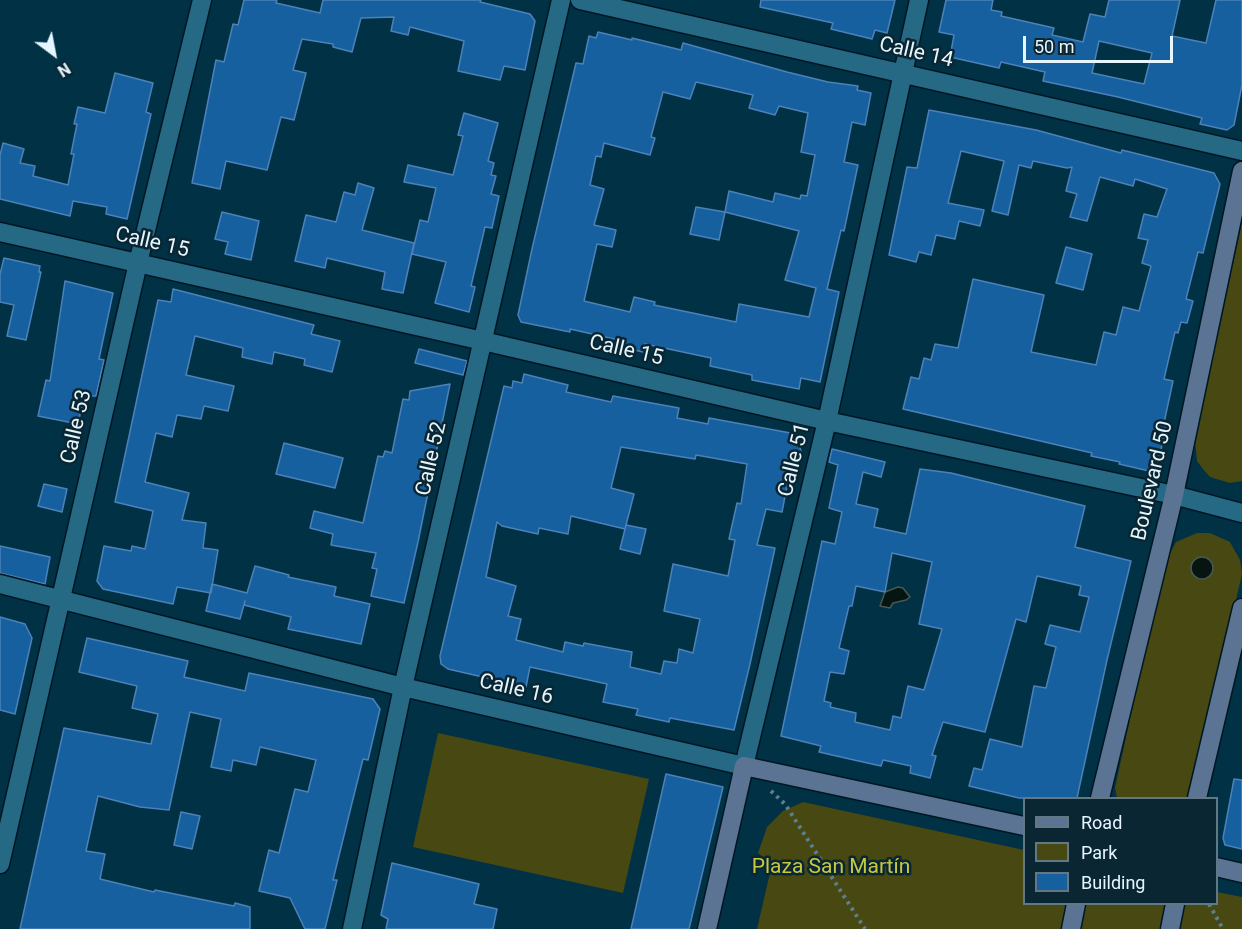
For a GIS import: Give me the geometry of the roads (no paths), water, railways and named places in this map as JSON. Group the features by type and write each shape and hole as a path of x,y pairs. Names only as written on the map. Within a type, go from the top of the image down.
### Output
{"main road":[{"name":"Boulevard 50","path":"1100,797 1174,495 1242,171"},
{"path":"1197,797 1242,608"},
{"name":"Calle 16","path":"744,766 1023,826"},
{"name":"Calle 51","path":"707,929 744,766"},
{"path":"1218,867 1242,873"},
{"path":"1071,929 1076,905"},
{"path":"1170,929 1175,905"}],"street":[{"name":"Calle 53","path":"0,864 138,263 202,0"},
{"name":"Calle 52","path":"352,929 403,687 561,0"},
{"name":"Calle 14","path":"580,0 1242,151"},
{"name":"Calle 51","path":"744,766 827,422 919,0"},
{"name":"Calle 15","path":"0,232 483,341 827,422 1174,495 1242,513"},
{"name":"Calle 16","path":"0,584 403,687 744,766"}],"park label":[{"name":"Plaza San Martín","path":"831,868"}]}
